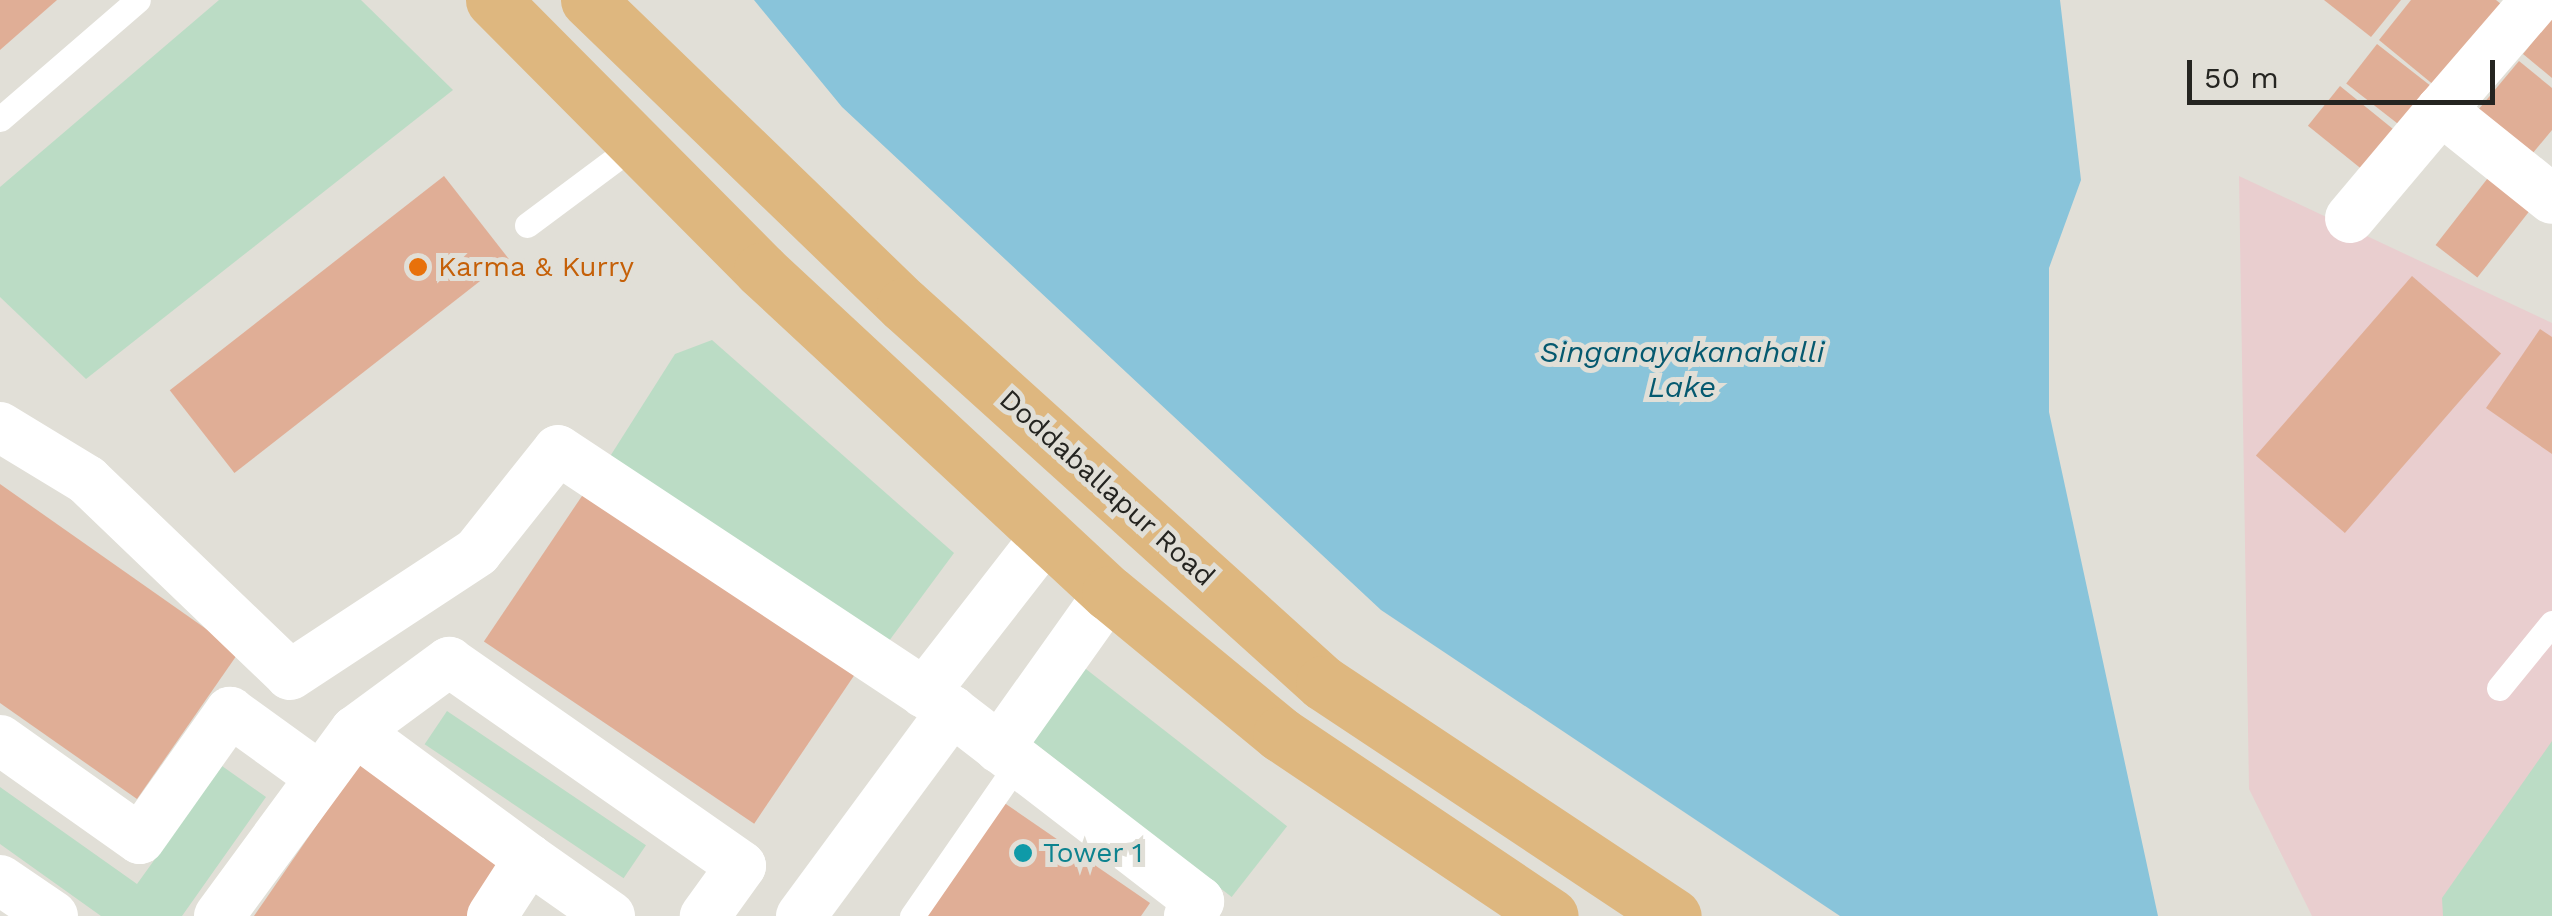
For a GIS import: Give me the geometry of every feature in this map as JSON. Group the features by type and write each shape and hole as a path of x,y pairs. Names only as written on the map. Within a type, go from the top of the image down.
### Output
{"main road":[{"path":"493,0 633,146 1109,593 1280,734 1551,916"},
{"name":"Doddaballapur Road","path":"588,0 904,305 1324,683 1674,916"}],"street":[{"path":"2350,218 2536,0"},
{"path":"2441,110 2552,199"},
{"path":"0,427 87,480 290,675 477,552 558,450 938,702 1199,901 1188,916"},
{"path":"801,916 1047,536"},
{"path":"1009,756 1109,593"},
{"path":"219,916 355,731 449,662 741,866 704,916"},
{"path":"0,740 140,839 230,712 320,778"},
{"path":"355,731 610,916"},
{"path":"492,916 529,860"},
{"path":"0,880 53,916"}],"lane":[{"path":"0,119 138,0"},
{"path":"527,225 633,146"},
{"path":"2499,688 2552,623"},
{"path":"912,916 1009,756"}],"shaded area":[{"path":"2239,176 2552,323 2552,916 2312,916 2249,789"}],"green space":[{"path":"219,0 361,0 453,90 86,379 0,297 0,187"},
{"path":"712,340 954,553 886,645 609,458 675,354"},
{"path":"1068,655 1287,826 1232,897 1013,726"},
{"path":"447,711 646,845 624,878 425,744"},
{"path":"2552,741 2552,916 2443,916 2442,898"},
{"path":"222,766 266,797 182,916 101,916 0,844 0,787 137,884"}],"water":[{"name":"Singanayakanahalli Lake","path":"754,0 2060,0 2081,180 2049,268 2049,412 2158,916 1840,916 1381,610 842,107"}],"building":[{"path":"0,0 57,0 0,50"},
{"path":"2324,0 2401,0 2371,37"},
{"path":"2411,0 2496,0 2501,4 2435,86 2379,40"},
{"path":"2552,18 2552,78 2523,54"},
{"path":"2377,44 2432,87 2401,126 2346,83"},
{"path":"2519,61 2552,88 2552,130 2527,160 2473,116"},
{"path":"2340,86 2395,131 2363,170 2308,126"},
{"path":"2491,174 2533,207 2477,278 2436,245"},
{"path":"444,176 509,259 234,473 170,390"},
{"path":"2412,276 2501,353 2345,533 2256,456"},
{"path":"2540,329 2552,337 2552,454 2486,408"},
{"path":"0,484 239,652 137,799 0,703"},
{"path":"584,493 854,675 754,824 484,641"},
{"path":"361,761 508,863 471,916 254,916"},
{"name":"Tower 1","path":"1003,802 1150,903 1141,916 925,916"}],"place":[{"name":"Karma & Kurry","path":"418,267"},
{"name":"Tower 1","path":"1023,853"}]}
